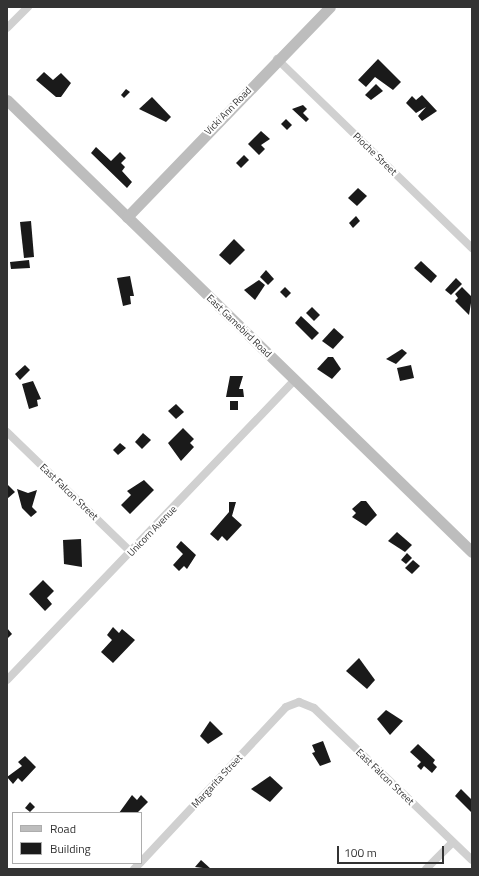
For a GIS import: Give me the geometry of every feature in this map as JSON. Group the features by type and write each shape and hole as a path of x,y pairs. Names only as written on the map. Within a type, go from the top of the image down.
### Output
{"main road":[{"name":"Vicki Ann Road","path":"128,217 278,59 330,7"},
{"name":"East Gamebird Road","path":"7,100 472,552"}],"street":[{"path":"7,28 28,7"},
{"name":"Pioche Street","path":"278,59 472,248"},
{"name":"Unicorn Avenue","path":"7,680 295,380"},
{"name":"East Falcon Street","path":"7,432 131,552"},
{"name":"East Falcon Street","path":"294,702 314,708 472,860"},
{"name":"Margarita Street","path":"142,860 286,707 294,702"},
{"path":"426,869 453,842"}],"building":[{"path":"378,59 401,82 393,90 375,77 366,87 358,80"},
{"path":"44,72 53,80 61,73 71,83 61,97 56,97 36,80"},
{"path":"376,84 383,91 371,100 365,95"},
{"path":"126,89 130,92 124,98 121,95"},
{"path":"422,95 437,111 422,121 418,116 426,107 416,113 406,103 412,96 416,100"},
{"path":"152,97 171,117 166,122 139,109"},
{"path":"303,105 307,109 303,113 309,119 306,122 292,109"},
{"path":"286,119 292,125 287,130 281,124"},
{"path":"261,131 270,139 261,145 265,149 259,155 248,144"},
{"path":"96,147 111,161 120,152 126,158 121,163 125,167 122,171 132,182 127,188 91,153"},
{"path":"244,155 249,160 241,168 236,163"},
{"path":"358,188 367,196 357,206 348,198"},
{"path":"356,216 360,221 353,228 349,223"},
{"path":"31,221 34,257 24,258 20,222"},
{"path":"234,239 245,250 230,265 219,255"},
{"path":"29,260 30,268 11,269 10,262"},
{"path":"421,261 437,276 431,283 414,268"},
{"path":"266,270 274,279 268,285 260,277"},
{"path":"130,276 134,296 130,296 131,304 123,306 117,278"},
{"path":"456,278 462,284 451,295 445,290"},
{"path":"259,280 265,285 255,300 244,290"},
{"path":"285,287 291,293 286,298 280,292"},
{"path":"462,287 472,297 469,315 455,301 458,298 455,294"},
{"path":"312,307 320,315 314,321 306,313"},
{"path":"301,316 319,333 312,340 295,323"},
{"path":"334,328 344,337 333,349 322,341"},
{"path":"402,349 407,353 396,364 386,359"},
{"path":"328,357 333,357 341,369 332,379 317,369"},
{"path":"25,365 30,370 20,380 15,374"},
{"path":"411,365 414,378 400,381 397,368"},
{"path":"230,376 243,376 239,389 243,389 244,397 226,397"},
{"path":"33,381 41,399 37,400 38,406 29,409 22,384"},
{"path":"230,401 238,401 238,410 230,410"},
{"path":"176,404 184,412 176,419 168,411"},
{"path":"183,428 194,439 190,443 194,447 181,461 168,443"},
{"path":"143,433 151,440 142,449 135,442"},
{"path":"120,443 126,448 118,455 113,450"},
{"path":"144,480 154,490 130,514 121,505 131,495 127,491"},
{"path":"7,484 15,492 7,499"},
{"path":"17,489 28,493 37,490 32,507 37,512 31,517 22,508"},
{"path":"361,501 366,501 377,515 366,526 352,517 356,513 352,509"},
{"path":"229,502 236,502 232,516 242,525 227,541 222,536 218,541 210,534 229,512"},
{"path":"397,532 412,545 405,552 388,541"},
{"path":"81,539 82,567 64,564 63,540"},
{"path":"181,541 196,555 187,569 184,566 179,571 173,565 183,554 176,547"},
{"path":"407,553 412,558 406,564 401,560"},
{"path":"413,560 420,566 412,574 405,568"},
{"path":"43,580 54,591 47,598 52,604 45,611 29,594"},
{"path":"113,627 119,633 122,629 135,640 113,663 101,652 112,640 107,635"},
{"path":"7,628 12,634 7,639"},
{"path":"359,658 375,680 367,689 346,671"},
{"path":"386,710 403,721 390,735 377,719"},
{"path":"210,721 223,734 208,744 200,736"},
{"path":"323,741 331,762 320,766 312,753 315,752 312,745"},
{"path":"418,744 435,760 433,763 437,767 432,773 424,766 421,770 417,766 421,762 410,752"},
{"path":"25,756 36,767 22,782 18,778 13,784 7,777 22,766 18,762"},
{"path":"270,776 283,788 270,802 251,789"},
{"path":"461,789 472,800 471,812 455,796"},
{"path":"132,795 137,800 141,795 148,802 138,812 120,812"},
{"path":"30,802 35,807 30,812 25,808"},
{"path":"201,860 211,869 195,867"}]}
